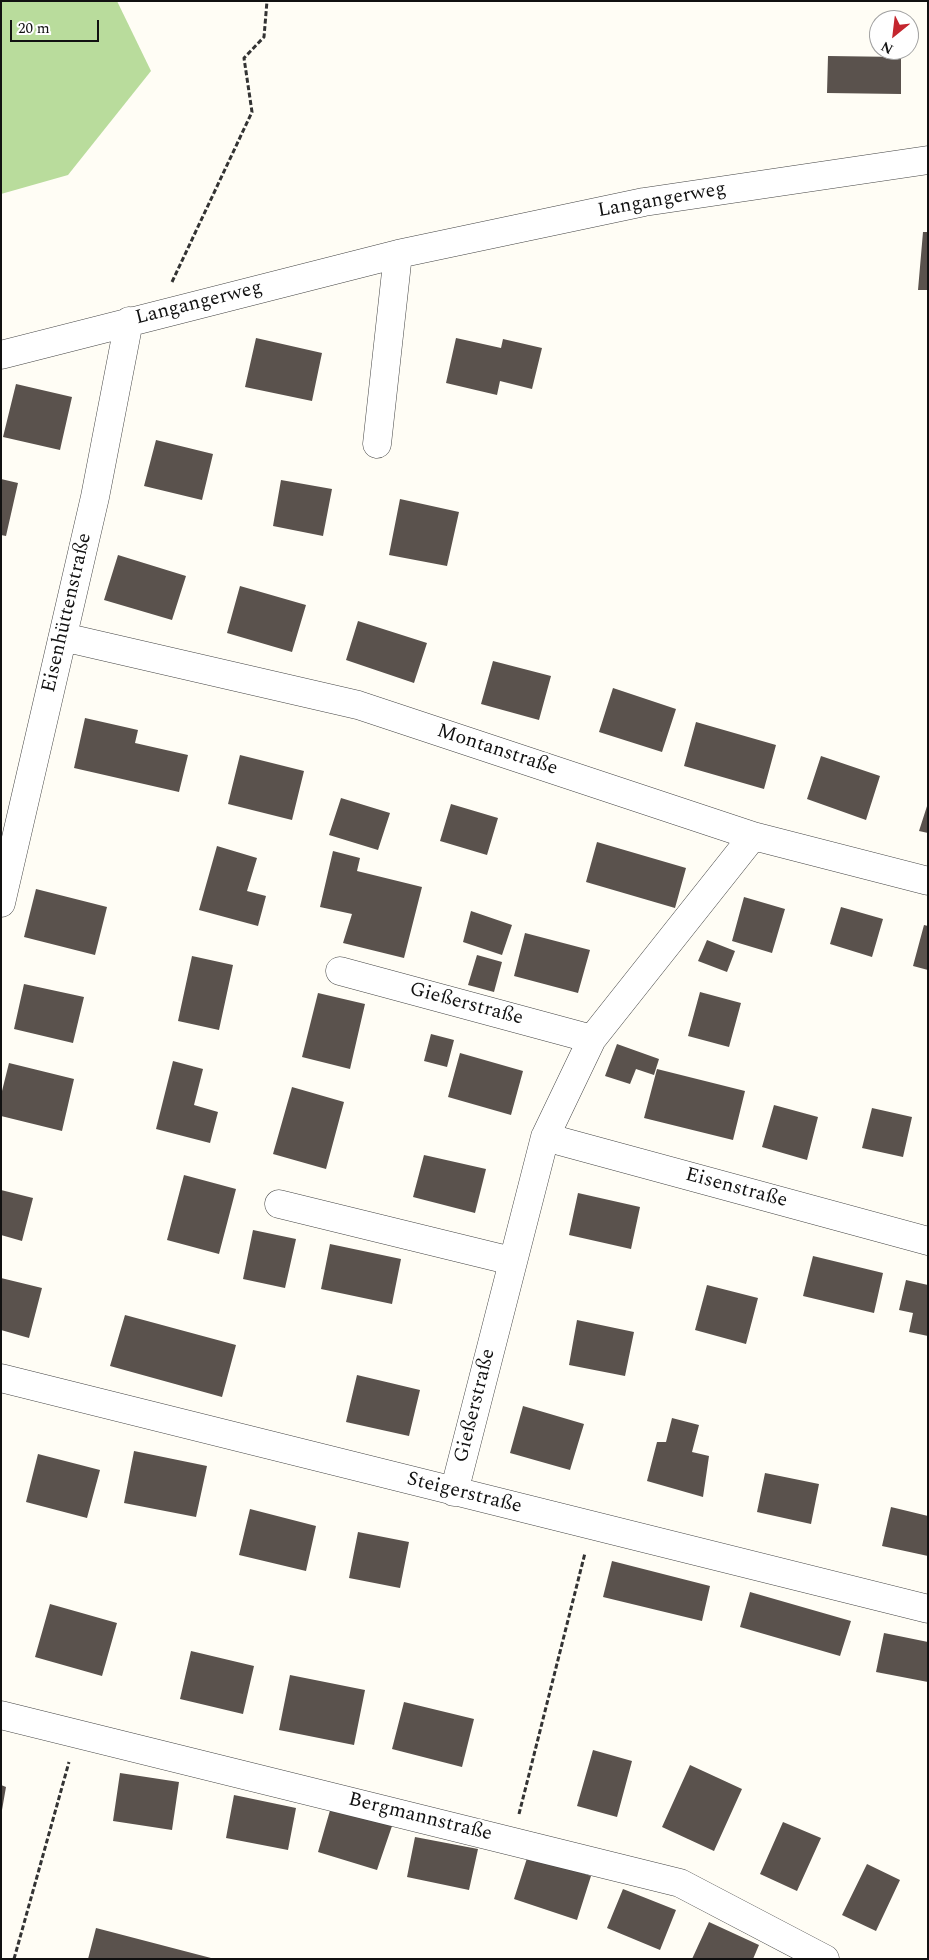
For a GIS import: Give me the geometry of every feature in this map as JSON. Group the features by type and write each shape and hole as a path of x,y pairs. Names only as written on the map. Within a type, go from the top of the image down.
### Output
{"street":[{"name":"Langangerweg","path":"1,355 398,254 644,202 928,160"},
{"path":"377,444 398,254"},
{"name":"Eisenhüttenstraße","path":"1,903 95,497 129,321"},
{"name":"Montanstraße","path":"63,637 358,705 753,836 928,880"},
{"name":"Gießerstraße","path":"454,1492 545,1137 592,1039 753,836"},
{"name":"Gießerstraße","path":"340,971 592,1039"},
{"name":"Eisenstraße","path":"545,1137 928,1241"},
{"path":"278,1204 512,1261"},
{"name":"Steigerstraße","path":"1,1378 928,1609"},
{"name":"Bergmannstraße","path":"1,1715 680,1883 825,1959"}],"path":[{"path":"157,314 252,112 244,58 264,37 268,1"},
{"path":"513,1841 592,1526"},
{"path":"14,1959 77,1734"}],"green space":[{"path":"1,1 117,1 151,71 68,175 1,194"}],"building":[{"path":"828,56 869,57 869,60 901,60 901,94 827,93"},
{"path":"923,232 928,232 928,290 918,290"},
{"path":"256,338 322,353 312,401 245,387"},
{"path":"456,338 501,348 503,339 542,348 532,389 500,381 497,395 446,383"},
{"path":"16,384 72,397 60,450 3,437"},
{"path":"156,440 213,454 202,500 144,486"},
{"path":"1,479 18,483 6,536 1,535"},
{"path":"281,480 332,489 323,536 273,526"},
{"path":"400,499 459,512 447,566 389,555"},
{"path":"118,555 186,576 172,620 104,600"},
{"path":"240,586 306,605 292,652 227,633"},
{"path":"358,621 427,643 414,683 346,660"},
{"path":"493,661 551,676 539,720 481,704"},
{"path":"613,688 676,709 662,752 599,732"},
{"path":"85,718 138,730 135,743 188,755 179,792 74,768"},
{"path":"696,722 776,745 764,789 684,766"},
{"path":"240,755 304,771 292,820 228,804"},
{"path":"821,756 880,776 866,820 807,799"},
{"path":"341,798 390,813 378,850 329,835"},
{"path":"928,803 928,833 919,831"},
{"path":"451,804 498,818 487,855 440,841"},
{"path":"597,842 686,868 675,908 586,882"},
{"path":"217,846 257,858 247,891 266,896 258,926 199,910"},
{"path":"333,851 360,858 357,871 422,887 404,958 343,943 352,914 320,907"},
{"path":"36,889 107,907 95,955 24,937"},
{"path":"744,897 785,909 772,953 732,941"},
{"path":"841,907 883,919 872,957 830,944"},
{"path":"471,911 512,925 502,955 463,942"},
{"path":"924,925 928,926 928,970 913,966"},
{"path":"525,933 590,950 578,993 514,976"},
{"path":"707,940 735,951 727,972 698,961"},
{"path":"477,955 502,962 494,992 468,985"},
{"path":"192,956 233,965 219,1030 178,1021"},
{"path":"24,984 84,997 73,1043 14,1029"},
{"path":"700,992 741,1003 729,1047 688,1036"},
{"path":"318,993 365,1004 350,1069 302,1057"},
{"path":"431,1034 454,1040 447,1067 424,1061"},
{"path":"617,1044 659,1059 654,1075 636,1069 630,1084 605,1076"},
{"path":"460,1053 523,1071 511,1115 448,1097"},
{"path":"173,1061 203,1069 194,1105 218,1112 210,1143 156,1129"},
{"path":"9,1063 74,1079 62,1131 1,1116 1,1095"},
{"path":"657,1069 745,1091 733,1140 644,1118"},
{"path":"292,1087 344,1102 326,1169 273,1154"},
{"path":"774,1105 818,1117 807,1160 762,1147"},
{"path":"872,1108 912,1117 903,1157 862,1148"},
{"path":"424,1155 486,1169 475,1213 413,1197"},
{"path":"184,1175 236,1189 219,1254 167,1240"},
{"path":"1,1190 33,1198 22,1241 1,1235"},
{"path":"578,1193 640,1207 631,1249 569,1235"},
{"path":"253,1230 296,1239 285,1288 243,1279"},
{"path":"330,1244 401,1259 392,1304 321,1289"},
{"path":"813,1256 883,1273 874,1313 803,1296"},
{"path":"1,1278 42,1288 29,1338 1,1330"},
{"path":"906,1280 928,1285 928,1336 909,1332 913,1313 899,1310"},
{"path":"707,1285 758,1298 746,1344 695,1330"},
{"path":"125,1315 236,1345 222,1397 110,1366"},
{"path":"577,1320 634,1332 625,1376 569,1365"},
{"path":"357,1375 420,1390 409,1436 346,1422"},
{"path":"523,1406 584,1424 570,1470 510,1453"},
{"path":"672,1418 699,1425 692,1452 709,1456 703,1497 647,1481 657,1442 666,1442"},
{"path":"134,1451 207,1466 196,1517 124,1503"},
{"path":"38,1454 100,1470 87,1518 26,1502"},
{"path":"765,1473 819,1484 811,1524 757,1512"},
{"path":"891,1507 928,1516 928,1556 882,1546"},
{"path":"250,1509 316,1526 306,1571 239,1555"},
{"path":"358,1532 409,1542 400,1588 349,1578"},
{"path":"612,1561 710,1586 702,1621 603,1597"},
{"path":"750,1592 851,1621 840,1656 740,1627"},
{"path":"50,1604 117,1623 102,1676 35,1657"},
{"path":"884,1633 928,1642 928,1682 876,1672"},
{"path":"191,1651 254,1666 243,1714 180,1699"},
{"path":"290,1675 365,1690 354,1745 279,1730"},
{"path":"404,1702 474,1719 462,1767 392,1749"},
{"path":"593,1750 632,1761 617,1817 577,1806"},
{"path":"690,1765 742,1789 714,1851 662,1827"},
{"path":"120,1773 179,1782 172,1830 113,1821"},
{"path":"1,1785 6,1787 2,1810 1,1810"},
{"path":"234,1795 296,1808 288,1850 226,1838"},
{"path":"331,1807 392,1826 377,1870 318,1852"},
{"path":"783,1822 821,1838 797,1891 760,1874"},
{"path":"415,1837 478,1849 469,1890 407,1877"},
{"path":"528,1855 591,1876 577,1920 514,1899"},
{"path":"867,1864 900,1880 876,1931 842,1915"},
{"path":"623,1889 676,1910 660,1950 607,1928"},
{"path":"709,1922 759,1945 753,1959 692,1959"},
{"path":"96,1928 211,1958 211,1959 88,1959"}]}
